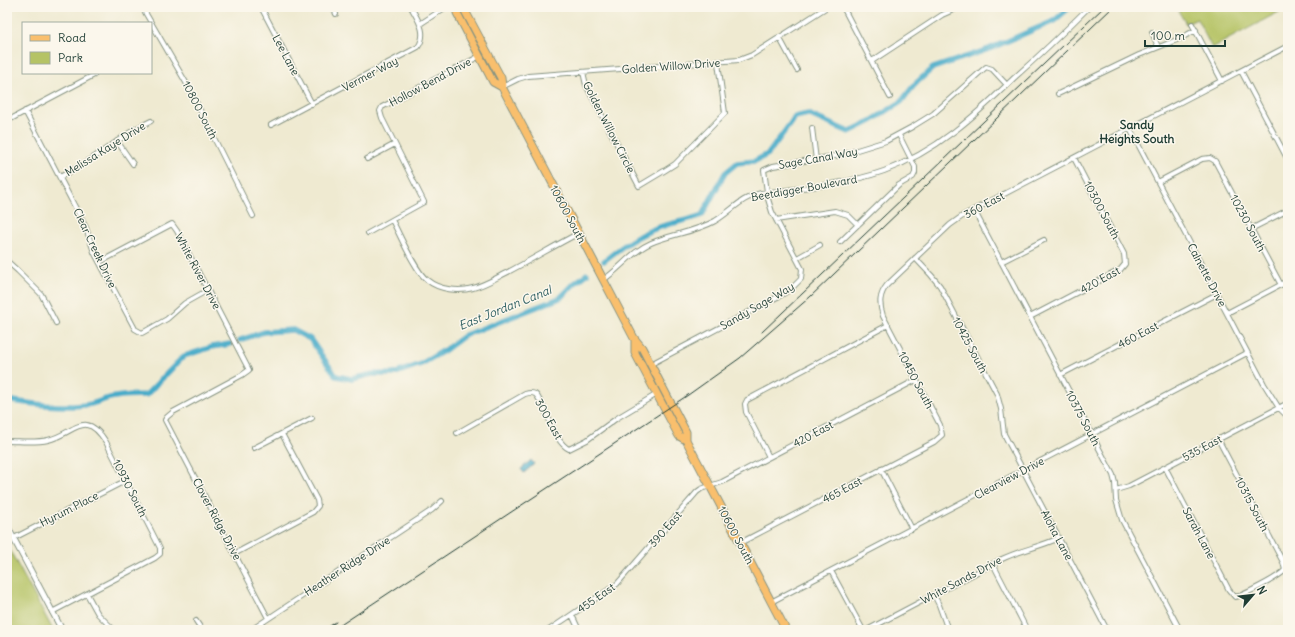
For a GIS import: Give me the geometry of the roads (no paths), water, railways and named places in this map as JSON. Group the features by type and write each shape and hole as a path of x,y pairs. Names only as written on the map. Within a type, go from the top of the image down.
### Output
{"main road":[{"name":"10600 South","path":"457,7 457,13 493,82 502,88"},
{"name":"10600 South","path":"463,7 501,78 502,88 635,340 642,348 651,364 686,432 686,440 786,630"},
{"name":"10600 South","path":"635,340 635,353 679,436 686,440"}],"street":[{"name":"10800 South","path":"142,7 151,22"},
{"name":"Lee Lane","path":"261,7 312,104"},
{"path":"333,7 336,14"},
{"path":"411,7 420,24 446,7"},
{"name":"Golden Willow Drive","path":"502,88 518,79 528,76 744,59 827,7"},
{"path":"843,7 890,97"},
{"path":"872,61 942,15 960,7"},
{"name":"Beetdigger Boulevard","path":"603,280 645,246 658,240 703,227 719,218 745,198 767,192 832,184 857,179 883,171 911,159 938,144 962,126 1089,7"},
{"name":"10800 South","path":"152,24 188,86 253,216"},
{"name":"Vermer Way","path":"271,125 413,51 422,42 423,37 420,24"},
{"path":"1192,24 1222,81"},
{"path":"1058,94 1196,30"},
{"path":"1152,32 1158,47"},
{"path":"779,38 796,70"},
{"name":"360 East","path":"888,325 881,310 881,294 886,286 950,225 974,210 1288,46"},
{"name":"Hollow Bend Drive","path":"368,233 424,202 380,115 382,108 480,56"},
{"name":"Golden Willow Circle","path":"584,72 586,85 639,186 675,164 725,113 718,62"},
{"name":"Sage Canal Way","path":"764,170 773,166 842,155 864,149 899,135 942,107 985,68 991,68 1007,85"},
{"path":"1241,71 1288,160"},
{"path":"7,121 94,75"},
{"name":"Clear Creek Drive","path":"25,111 88,231 92,248 134,327 139,332 142,333 167,319 185,303 208,290"},
{"name":"Melissa Kaye Drive","path":"60,177 84,164 117,141 151,121"},
{"path":"812,128 816,160"},
{"name":"Calnette Drive","path":"1130,129 1266,388 1279,408 1288,417"},
{"path":"840,242 899,185 914,175 916,169 899,135"},
{"path":"117,141 133,164"},
{"path":"367,159 395,144"},
{"name":"10300 South","path":"1074,158 1124,254 1125,264"},
{"name":"10230 South","path":"1158,182 1202,159 1210,158 1215,161 1280,285"},
{"name":"Sandy Sage Way","path":"651,364 792,288 800,281 803,274 802,269 776,220 770,205 764,170"},
{"name":"10375 South","path":"974,210 1113,475 1116,500 1122,520 1180,630"},
{"path":"1251,229 1288,210"},
{"path":"776,220 835,211 848,215 858,225"},
{"path":"392,220 422,276 433,285 457,290 466,290 481,286 578,234"},
{"name":"White River Drive","path":"100,262 172,224 249,370 173,412 166,417 165,420"},
{"path":"1001,262 1044,240"},
{"path":"796,258 820,245"},
{"name":"10425 South","path":"915,258 940,286 997,394 1007,440"},
{"path":"7,261 41,294 56,323"},
{"name":"420 East","path":"1030,317 1120,270 1125,264"},
{"path":"1227,314 1288,281"},
{"name":"460 East","path":"1060,375 1217,294"},
{"path":"769,457 746,412 745,404 750,398 888,325"},
{"name":"10450 South","path":"888,325 940,425 942,435"},
{"name":"Clearview Drive","path":"771,602 1248,353"},
{"name":"420 East","path":"710,486 722,482 916,380"},
{"name":"300 East","path":"457,433 530,393 535,394 542,404 562,443 569,449 587,440 617,418 657,394"},
{"name":"535 East","path":"1116,490 1129,486 1165,468 1288,403"},
{"path":"254,448 312,418"},
{"name":"Clover Ridge Drive","path":"165,420 268,618"},
{"name":"10930 South","path":"7,441 42,441 53,438 79,425 86,424 92,427 103,438 159,546 160,554 87,594"},
{"path":"234,554 313,512 318,506 317,500 282,434"},
{"name":"465 East","path":"740,543 934,442 942,435"},
{"name":"10315 South","path":"1218,439 1283,562 1285,570 1278,576 1240,596 1235,597"},
{"name":"Aloha Lane","path":"1007,440 1107,630"},
{"name":"Sarah Lane","path":"1165,468 1229,590 1235,597"},
{"path":"881,469 912,528"},
{"name":"Hyrum Place","path":"14,538 125,481"},
{"name":"390 East","path":"623,578 696,492 710,486"},
{"name":"Heather Ridge Drive","path":"251,630 432,510 442,501"},
{"path":"7,526 62,630"},
{"name":"White Sands Drive","path":"867,630 993,564 1017,553 1044,545 1059,538"},
{"path":"993,564 1027,630"},
{"path":"831,571 863,630"},
{"name":"455 East","path":"549,630 610,589 623,578"},
{"path":"52,612 87,594 98,614 112,629"},
{"path":"934,595 948,630"},
{"path":"572,615 580,630"},
{"path":"196,621 202,630"}],"water":[{"path":"531,460 534,464 524,473 521,469"}],"waterway":[{"name":"East Jordan Canal","path":"604,261 625,245 647,232 702,215 725,173 737,163 755,161 768,154 795,117 808,114 849,132 871,121 901,102 915,84 933,68 989,49 1054,21 1070,7"},
{"name":"East Jordan Canal","path":"240,340 264,332 293,330 310,339 336,376 352,379 372,374 393,374 421,364 445,350 465,335 560,298 575,283 587,274"},
{"name":"East Jordan Canal","path":"7,400 70,406 91,404 119,396 146,395 184,356 212,347 230,344"}],"tram line":[{"path":"762,332 1104,7"},
{"path":"333,630 688,395 740,358 810,297 1113,7"},
{"path":"324,630 336,622"}],"district":[{"name":"Sandy Heights South","path":"1137,132"}]}
